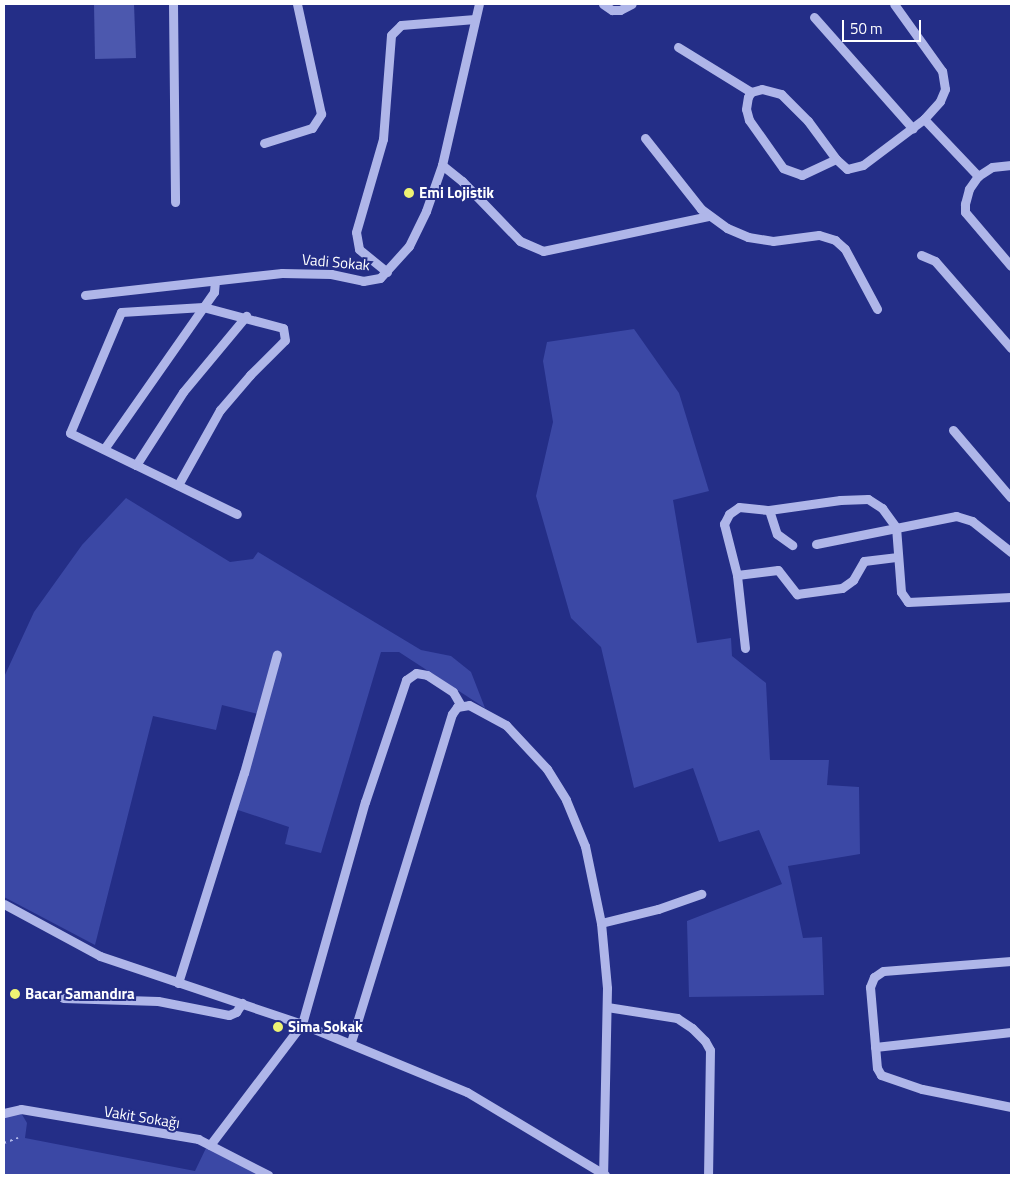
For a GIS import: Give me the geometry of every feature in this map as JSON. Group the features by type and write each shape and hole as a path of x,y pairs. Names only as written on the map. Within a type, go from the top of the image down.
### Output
{"street":[{"path":"173,4 176,202"},
{"path":"264,142 312,128 321,114 297,4"},
{"name":"Vadi Sokak","path":"85,295 299,272 339,275 367,281 380,278 408,246 442,166 479,4"},
{"path":"603,4 612,10 620,10 632,4"},
{"path":"678,47 751,92 762,89 781,94 808,121 836,159 847,169 863,165 913,129 924,119 943,95 944,76 894,4"},
{"path":"814,17 913,129"},
{"path":"387,272 359,249 356,232 373,181 383,139 391,35 401,25 476,19"},
{"path":"751,92 746,109 749,120 783,168 802,174 836,159"},
{"path":"924,119 978,176"},
{"path":"645,138 709,216 736,232 760,240 818,235 835,240 845,249 877,309"},
{"path":"1011,164 992,167 978,176 969,189 965,212 1011,266"},
{"path":"442,166 462,181 520,241 543,252 709,216"},
{"path":"921,255 934,261 1011,348"},
{"path":"104,449 214,292 215,281"},
{"path":"178,485 220,410 250,375 285,340 283,328 246,316 203,307 121,312 70,433 237,514"},
{"path":"136,465 183,392 246,316"},
{"path":"953,430 1011,498"},
{"path":"745,648 737,576 724,524 726,518 739,507 769,510 863,498 878,504 896,527 901,592 911,604 1011,597"},
{"path":"769,510 777,534 792,545"},
{"path":"816,544 896,527 961,516 972,520 1010,545"},
{"path":"737,576 778,570 785,576 790,590 797,594 842,588 853,580 862,563 898,557"},
{"path":"178,983 244,773 276,654"},
{"path":"210,1145 302,1024 365,802 406,680 416,673 427,675 453,692 461,706"},
{"path":"351,1042 452,714 461,706 469,705 506,725 557,785 585,846 601,923 607,1007 604,1175"},
{"path":"601,923 658,910 702,894"},
{"path":"4,904 100,956 242,1003 351,1042 468,1092 604,1175"},
{"path":"1011,960 930,965 878,973 870,987 877,1068 888,1080 1011,1107"},
{"path":"63,998 158,1001 229,1015 236,1012 242,1003"},
{"path":"607,1007 677,1018 692,1028 705,1041 710,1050 708,1175"},
{"path":"875,1047 1011,1032"},
{"name":"Vakit Sokağı","path":"4,1113 22,1109 198,1139 268,1175"}],"path":[{"path":"4,1144 18,1138"}],"shaded area":[{"path":"634,329 679,393 709,491 673,500 697,643 731,638 732,656 766,683 770,760 829,760 827,785 859,787 860,854 788,866 803,938 822,937 824,995 689,997 687,921 782,884 759,830 719,842 693,768 634,788 601,647 571,618 536,496 553,422 543,361 547,342"},
{"path":"126,498 230,562 253,559 258,552 421,650 451,656 471,672 485,708 399,652 381,652 321,853 285,844 289,827 229,807 258,714 222,705 216,730 153,716 95,945 4,897 4,677 34,612 82,545"},
{"path":"20,1111 27,1123 25,1138 195,1171 207,1146 268,1175 4,1175 4,1114"}],"building":[{"path":"94,4 134,4 136,58 95,59"}],"place":[{"name":"Emi Lojistik","path":"409,193"},
{"name":"Bacar Samandıra","path":"15,994"},
{"name":"Sima Sokak","path":"278,1027"}]}
